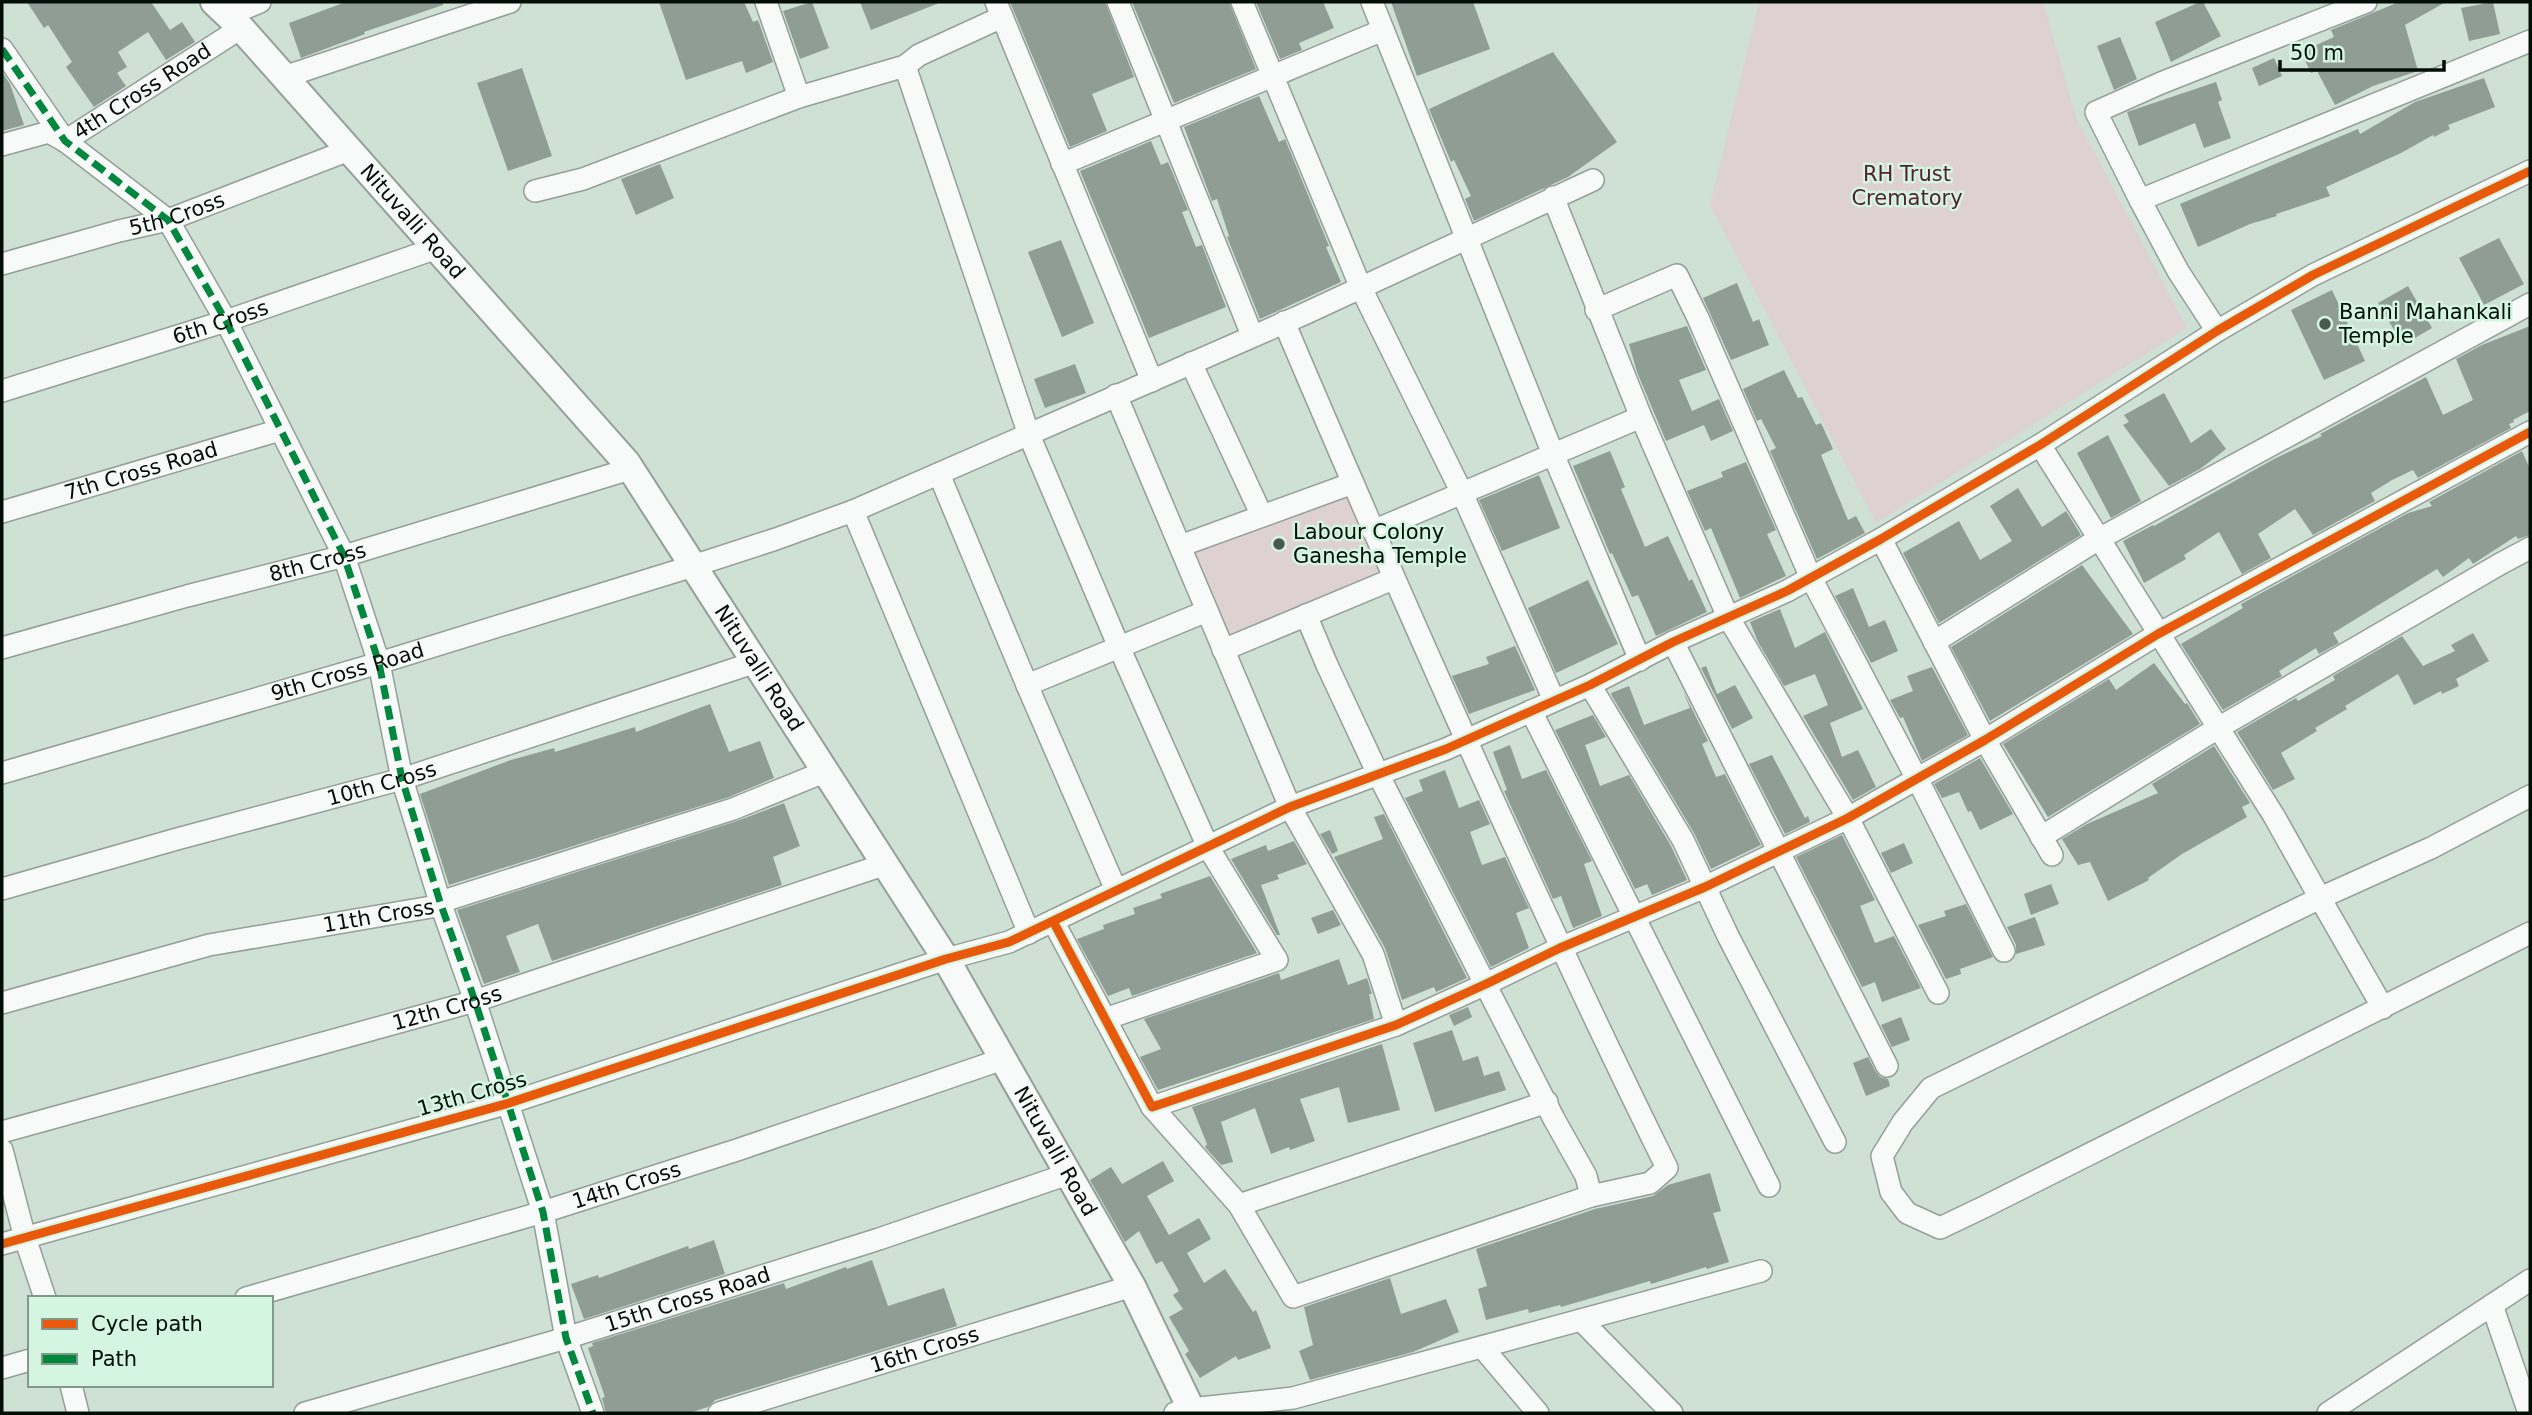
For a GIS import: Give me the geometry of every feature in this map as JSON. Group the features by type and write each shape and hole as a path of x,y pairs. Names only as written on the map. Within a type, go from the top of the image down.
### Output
{"street":[{"name":"4th Cross Road","path":"2,145 49,131 65,141 228,15 260,2"},
{"path":"284,77 510,2"},
{"path":"766,2 799,97"},
{"path":"1118,2 1252,335"},
{"path":"1242,2 1361,288 1462,493 1554,701"},
{"path":"1372,2 1553,454 1640,660"},
{"path":"2217,331 2178,271 2096,112 2161,83 2366,2"},
{"path":"536,191 583,179 799,97 905,66 919,55 999,9 1152,381"},
{"name":"Nituvalli Road","path":"228,15 630,469 946,959 1132,1286 1186,1412"},
{"path":"1062,164 1383,30"},
{"path":"2140,200 2530,41"},
{"path":"2,50 65,141 168,220 226,321 344,556 379,663 402,779 440,902 509,1103 542,1212 566,1338 593,1413"},
{"path":"905,66 1029,435 1208,847 1277,960 1105,1019"},
{"name":"5th Cross","path":"2,264 168,220 349,150"},
{"name":"13th Cross","path":"2,1244 509,1103 946,959 1009,942 1290,807 1468,739 1590,685 1673,642 1811,578 2040,445 2217,331 2313,275 2530,171"},
{"name":"9th Cross Road","path":"2,773 379,663 693,566 853,511 1361,288 1593,180"},
{"path":"1553,197 1596,310 1728,617 1847,818 1938,993"},
{"name":"6th Cross","path":"2,391 226,321 437,248"},
{"path":"1596,310 1677,275 1811,578 2004,951"},
{"path":"1934,642 2098,540 2530,304"},
{"path":"1053,920 1152,1107 1239,1205 1293,1297 1591,1196 1650,1184 1667,1168 1560,948 1468,739 1393,579 1284,321"},
{"path":"1191,363 1262,516"},
{"path":"1116,395 1290,807 1373,954 1396,1025"},
{"path":"1373,531 1641,417"},
{"name":"7th Cross Road","path":"2,512 280,430"},
{"path":"1152,1107 1396,1025 1560,948 1705,887 1847,818 1985,740 2158,634 2530,432"},
{"path":"2040,445 2274,816 2383,1008"},
{"name":"8th Cross","path":"2,648 187,596 344,556 630,469"},
{"path":"939,474 1116,890"},
{"path":"1180,546 1353,483"},
{"path":"853,511 1029,933"},
{"path":"1881,539 1985,740 2047,846 2218,728 2530,548"},
{"path":"1223,650 1393,579"},
{"path":"1027,685 1207,611"},
{"path":"1306,615 1378,774 1586,1176 1591,1196"},
{"path":"1673,642 1887,1066"},
{"name":"10th Cross","path":"2,889 402,779 755,662"},
{"path":"1590,685 1683,840 1835,1142"},
{"path":"1531,711 1769,1186"},
{"name":"11th Cross","path":"2,1003 209,945 437,906 440,902 733,809 824,772"},
{"path":"2530,796 2431,848 2320,898 1931,1088 1903,1122 1882,1156 1891,1192 1907,1213 1940,1228 2530,933"},
{"name":"12th Cross","path":"2,1132 475,1001 886,864"},
{"name":"14th Cross","path":"253,1296 542,1212 737,1150 1003,1059"},
{"path":"1239,1205 1547,1102"},
{"path":"2,1150 25,1238 44,1296"},
{"name":"15th Cross Road","path":"305,1413 566,1338 879,1239 1068,1174"},
{"path":"1186,1412 1293,1398 1761,1271"},
{"path":"2328,1413 2530,1280"},
{"name":"16th Cross","path":"719,1413 1132,1286"},
{"path":"2492,1305 2529,1413"},
{"path":"1581,1320 1672,1413"},
{"path":"1482,1347 1538,1413"},
{"path":"2,1368 28,1361"},
{"path":"72,1387 78,1413"}],"green space":[{"name":"RH Trust Crematory","path":"1759,2 2043,2 2076,117 2187,328 1876,523 1710,205"},
{"path":"1353,483 1393,579 1223,650 1180,546"}],"building":[{"path":"27,2 151,2 170,30 182,22 195,42 166,60 148,32 118,52 127,67 117,73 126,86 94,107 66,67 72,62 48,25 44,28"},
{"path":"346,2 443,2 443,5 364,32 365,34 301,58 289,23"},
{"path":"659,2 744,2 753,22 758,20 773,62 746,73 742,61 686,80"},
{"path":"812,2 829,48 800,59 783,11"},
{"path":"860,2 939,2 939,3 871,30"},
{"path":"1010,2 1105,2 1134,77 1092,94 1107,131 1070,147"},
{"path":"1132,2 1229,2 1256,69 1174,103"},
{"path":"1256,2 1323,2 1334,28 1299,43 1302,50 1280,59"},
{"path":"1391,2 1473,2 1490,49 1417,76"},
{"path":"2203,2 2221,36 2171,62 2155,22"},
{"path":"2399,2 2446,2 2405,25 2418,71 2373,86 2335,105 2317,71 2311,73 2301,52 2334,37 2331,30"},
{"path":"2493,2 2500,34 2469,41 2461,8"},
{"path":"2120,37 2137,79 2114,90 2097,46"},
{"path":"1553,52 1617,142 1568,177 1474,221 1465,199 1471,196 1454,160 1451,162 1429,109"},
{"path":"2274,58 2282,76 2259,86 2252,68"},
{"path":"522,68 552,156 508,171 477,83"},
{"path":"2,72 10,84 24,125 2,131"},
{"path":"2484,78 2495,107 2448,125 2450,129 2326,187 2330,196 2250,224 2198,247 2180,204 2358,129 2360,134 2415,102"},
{"path":"2216,82 2222,100 2218,102 2231,138 2204,148 2195,123 2139,146 2127,112"},
{"path":"1259,96 1279,142 1285,139 1341,282 1260,319 1227,237 1229,236 1217,199 1212,201 1184,127"},
{"path":"1151,141 1161,165 1168,162 1188,210 1182,212 1196,247 1202,245 1226,307 1149,338 1080,171"},
{"path":"660,164 674,198 636,215 621,179"},
{"path":"2499,238 2524,284 2484,305 2459,258"},
{"path":"1061,240 1094,323 1062,337 1028,252"},
{"path":"1737,283 1753,322 1759,319 1769,345 1731,360 1703,298"},
{"path":"2408,286 2432,328 2403,345 2378,303"},
{"path":"2332,290 2365,361 2324,380 2291,310"},
{"path":"1687,326 1706,370 1679,380 1692,411 1719,399 1733,431 1711,441 1704,425 1666,441 1637,372 1629,344"},
{"path":"2530,326 2530,411 2513,420 2514,422 2509,424 2511,428 2418,478 2413,470 2392,480 2371,493 2375,501 2313,535 2295,509 2258,534 2271,558 2242,574 2219,532 2184,555 2186,559 2144,583 2123,541 2322,436 2320,434 2426,377 2443,415 2473,400 2456,359 2482,345"},
{"path":"1075,364 1086,393 1045,408 1034,379"},
{"path":"1784,370 1816,425 1821,423 1833,449 1821,455 1848,520 1856,516 1865,533 1817,559 1770,451 1776,448 1761,419 1757,421 1743,389"},
{"path":"2164,393 2191,443 2211,429 2226,449 2200,469 2169,486 2123,425 2129,422 2124,415"},
{"path":"2108,435 2141,501 2111,518 2077,453"},
{"path":"1610,451 1625,487 1621,489 1645,547 1668,536 1707,612 1656,636 1638,595 1632,597 1612,553 1610,554 1573,466"},
{"path":"2522,451 2530,469 2530,535 2518,539 2516,536 2473,564 2469,558 2443,577 2437,569 2333,633 2339,643 2319,654 2316,648 2279,671 2282,676 2223,710 2181,644 2243,608 2241,604 2408,513 2432,506 2429,502"},
{"path":"1746,462 1776,530 1767,534 1786,576 1740,598 1711,528 1705,531 1687,491 1723,477 1721,472"},
{"path":"1539,475 1560,528 1502,551 1479,500"},
{"path":"2018,488 2042,527 2066,511 2081,535 1939,623 1903,553 1959,521 1980,560 2012,541 1990,506"},
{"path":"2082,565 2133,634 1990,721 1951,647"},
{"path":"1588,580 1618,644 1556,673 1528,608"},
{"path":"1853,588 1869,627 1885,620 1898,651 1871,663 1835,596"},
{"path":"1780,609 1795,648 1825,632 1863,709 1830,723 1842,757 1858,750 1876,787 1853,800 1803,716 1828,705 1815,674 1784,686 1758,642 1750,622"},
{"path":"2473,633 2489,661 2456,679 2459,686 2442,694 2441,691 2414,705 2398,674 2345,706 2347,709 2281,753 2295,779 2273,790 2237,732 2296,698 2298,701 2335,680 2333,676 2402,636 2423,666 2455,651 2451,645"},
{"path":"1515,646 1535,690 1469,714 1452,676 1489,664 1486,657"},
{"path":"2154,663 2185,704 2187,703 2200,724 2048,817 2003,744 2109,679 2116,690"},
{"path":"1706,666 1717,694 1735,685 1753,718 1732,729 1701,668"},
{"path":"1932,667 1968,735 1922,761 1903,717 1900,718 1890,700 1913,691 1907,676"},
{"path":"1629,686 1644,725 1690,708 1683,691 1708,741 1702,744 1716,777 1725,774 1761,845 1711,869 1694,833 1612,696 1611,693"},
{"path":"710,704 729,752 760,741 774,778 729,797 449,885 420,794 511,760 554,748 555,752 635,727 636,732"},
{"path":"1593,715 1606,737 1585,745 1600,786 1629,775 1671,846 1687,880 1652,895 1647,884 1635,889 1555,730"},
{"path":"1510,745 1522,779 1546,770 1592,861 1584,864 1602,916 1573,928 1561,896 1553,899 1504,791 1507,790 1493,752"},
{"path":"2214,746 2250,803 2242,807 2247,817 2182,854 2148,878 2149,880 2108,901 2090,862 2078,865 2062,839 2087,824 2158,793 2152,784"},
{"path":"1772,755 1805,818 1808,816 1810,822 1785,834 1749,764"},
{"path":"1980,758 2013,814 1980,830 1959,792 1942,798 1934,784"},
{"path":"1445,770 1459,808 1479,800 1490,824 1470,832 1482,865 1505,857 1529,908 1516,913 1529,948 1491,967 1405,798 1423,791 1419,780"},
{"path":"784,803 800,846 773,857 782,885 552,961 538,924 506,936 520,972 484,984 457,910 737,821"},
{"path":"1384,814 1467,978 1436,992 1434,987 1402,1000 1385,948 1334,857 1383,839 1374,817"},
{"path":"1330,830 1338,851 1332,854 1320,834"},
{"path":"1842,835 1875,900 1860,906 1875,943 1894,936 1921,988 1882,1002 1875,982 1862,987 1796,857"},
{"path":"1294,841 1307,864 1277,875 1279,879 1261,885 1280,935 1277,935 1231,859 1266,845 1268,851"},
{"path":"1904,843 1913,863 1891,873 1881,853"},
{"path":"1210,876 1257,953 1132,996 1129,988 1108,996 1077,939 1104,929 1103,925 1135,914 1133,908 1162,898 1160,894"},
{"path":"2051,884 2059,904 2031,915 2024,894"},
{"path":"1966,904 1993,957 1960,969 1961,974 1946,979 1918,925 1946,916 1944,911"},
{"path":"1333,910 1341,925 1318,934 1311,918"},
{"path":"2035,917 2045,945 2016,954 2016,945 2007,927"},
{"path":"1339,959 1348,985 1367,978 1372,994 1369,994 1374,1019 1158,1090 1140,1057 1161,1049 1144,1019 1279,973 1281,980"},
{"path":"1468,1007 1472,1017 1454,1026 1449,1015"},
{"path":"1901,1017 1910,1040 1892,1047 1881,1025"},
{"path":"1452,1030 1463,1061 1478,1056 1484,1076 1499,1071 1506,1090 1435,1112 1413,1043"},
{"path":"1382,1044 1400,1110 1348,1123 1339,1087 1300,1099 1315,1141 1271,1154 1255,1108 1221,1122 1233,1162 1221,1165 1205,1147 1207,1144 1192,1107"},
{"path":"1868,1057 1876,1072 1880,1077 1888,1079 1890,1086 1866,1096 1853,1063"},
{"path":"1163,1161 1174,1181 1147,1196 1169,1235 1199,1218 1211,1239 1187,1253 1204,1283 1225,1269 1253,1312 1256,1310 1271,1348 1238,1360 1236,1356 1200,1378 1185,1354 1189,1351 1169,1317 1183,1309 1173,1295 1179,1291 1162,1261 1156,1264 1139,1231 1125,1242 1090,1180 1111,1167 1122,1184"},
{"path":"1710,1173 1721,1211 1713,1213 1729,1262 1561,1307 1560,1305 1529,1313 1528,1309 1486,1320 1478,1289 1487,1286 1476,1249 1595,1209 1653,1196 1668,1185"},
{"path":"714,1240 725,1274 584,1319 571,1284 598,1275 599,1278 688,1246 689,1249"},
{"path":"872,1260 888,1306 944,1288 957,1326 715,1400 708,1407 689,1413 606,1413 602,1398 605,1397 588,1348 593,1346 592,1343 784,1283 786,1289"},
{"path":"1390,1278 1401,1314 1446,1299 1459,1332 1413,1352 1310,1380 1299,1351 1313,1345 1304,1307"}],"marked path":[{"path":"2,49 65,141 168,220 226,321 344,556 379,663 402,779 543,1212 566,1338 593,1413"}],"cycle path":[{"path":"2,1244 509,1103 946,959 1009,942 1290,807 1446,749 1590,685 1673,642 1787,591 2040,445 2217,331 2313,275 2530,171"},
{"path":"1053,921 1152,1107 1396,1025 1560,948 1705,887 1848,818 1985,740 2158,634 2530,432"}],"place":[{"name":"Banni Mahankali Temple","path":"2325,324"},
{"name":"Labour Colony Ganesha Temple","path":"1279,544"}]}
